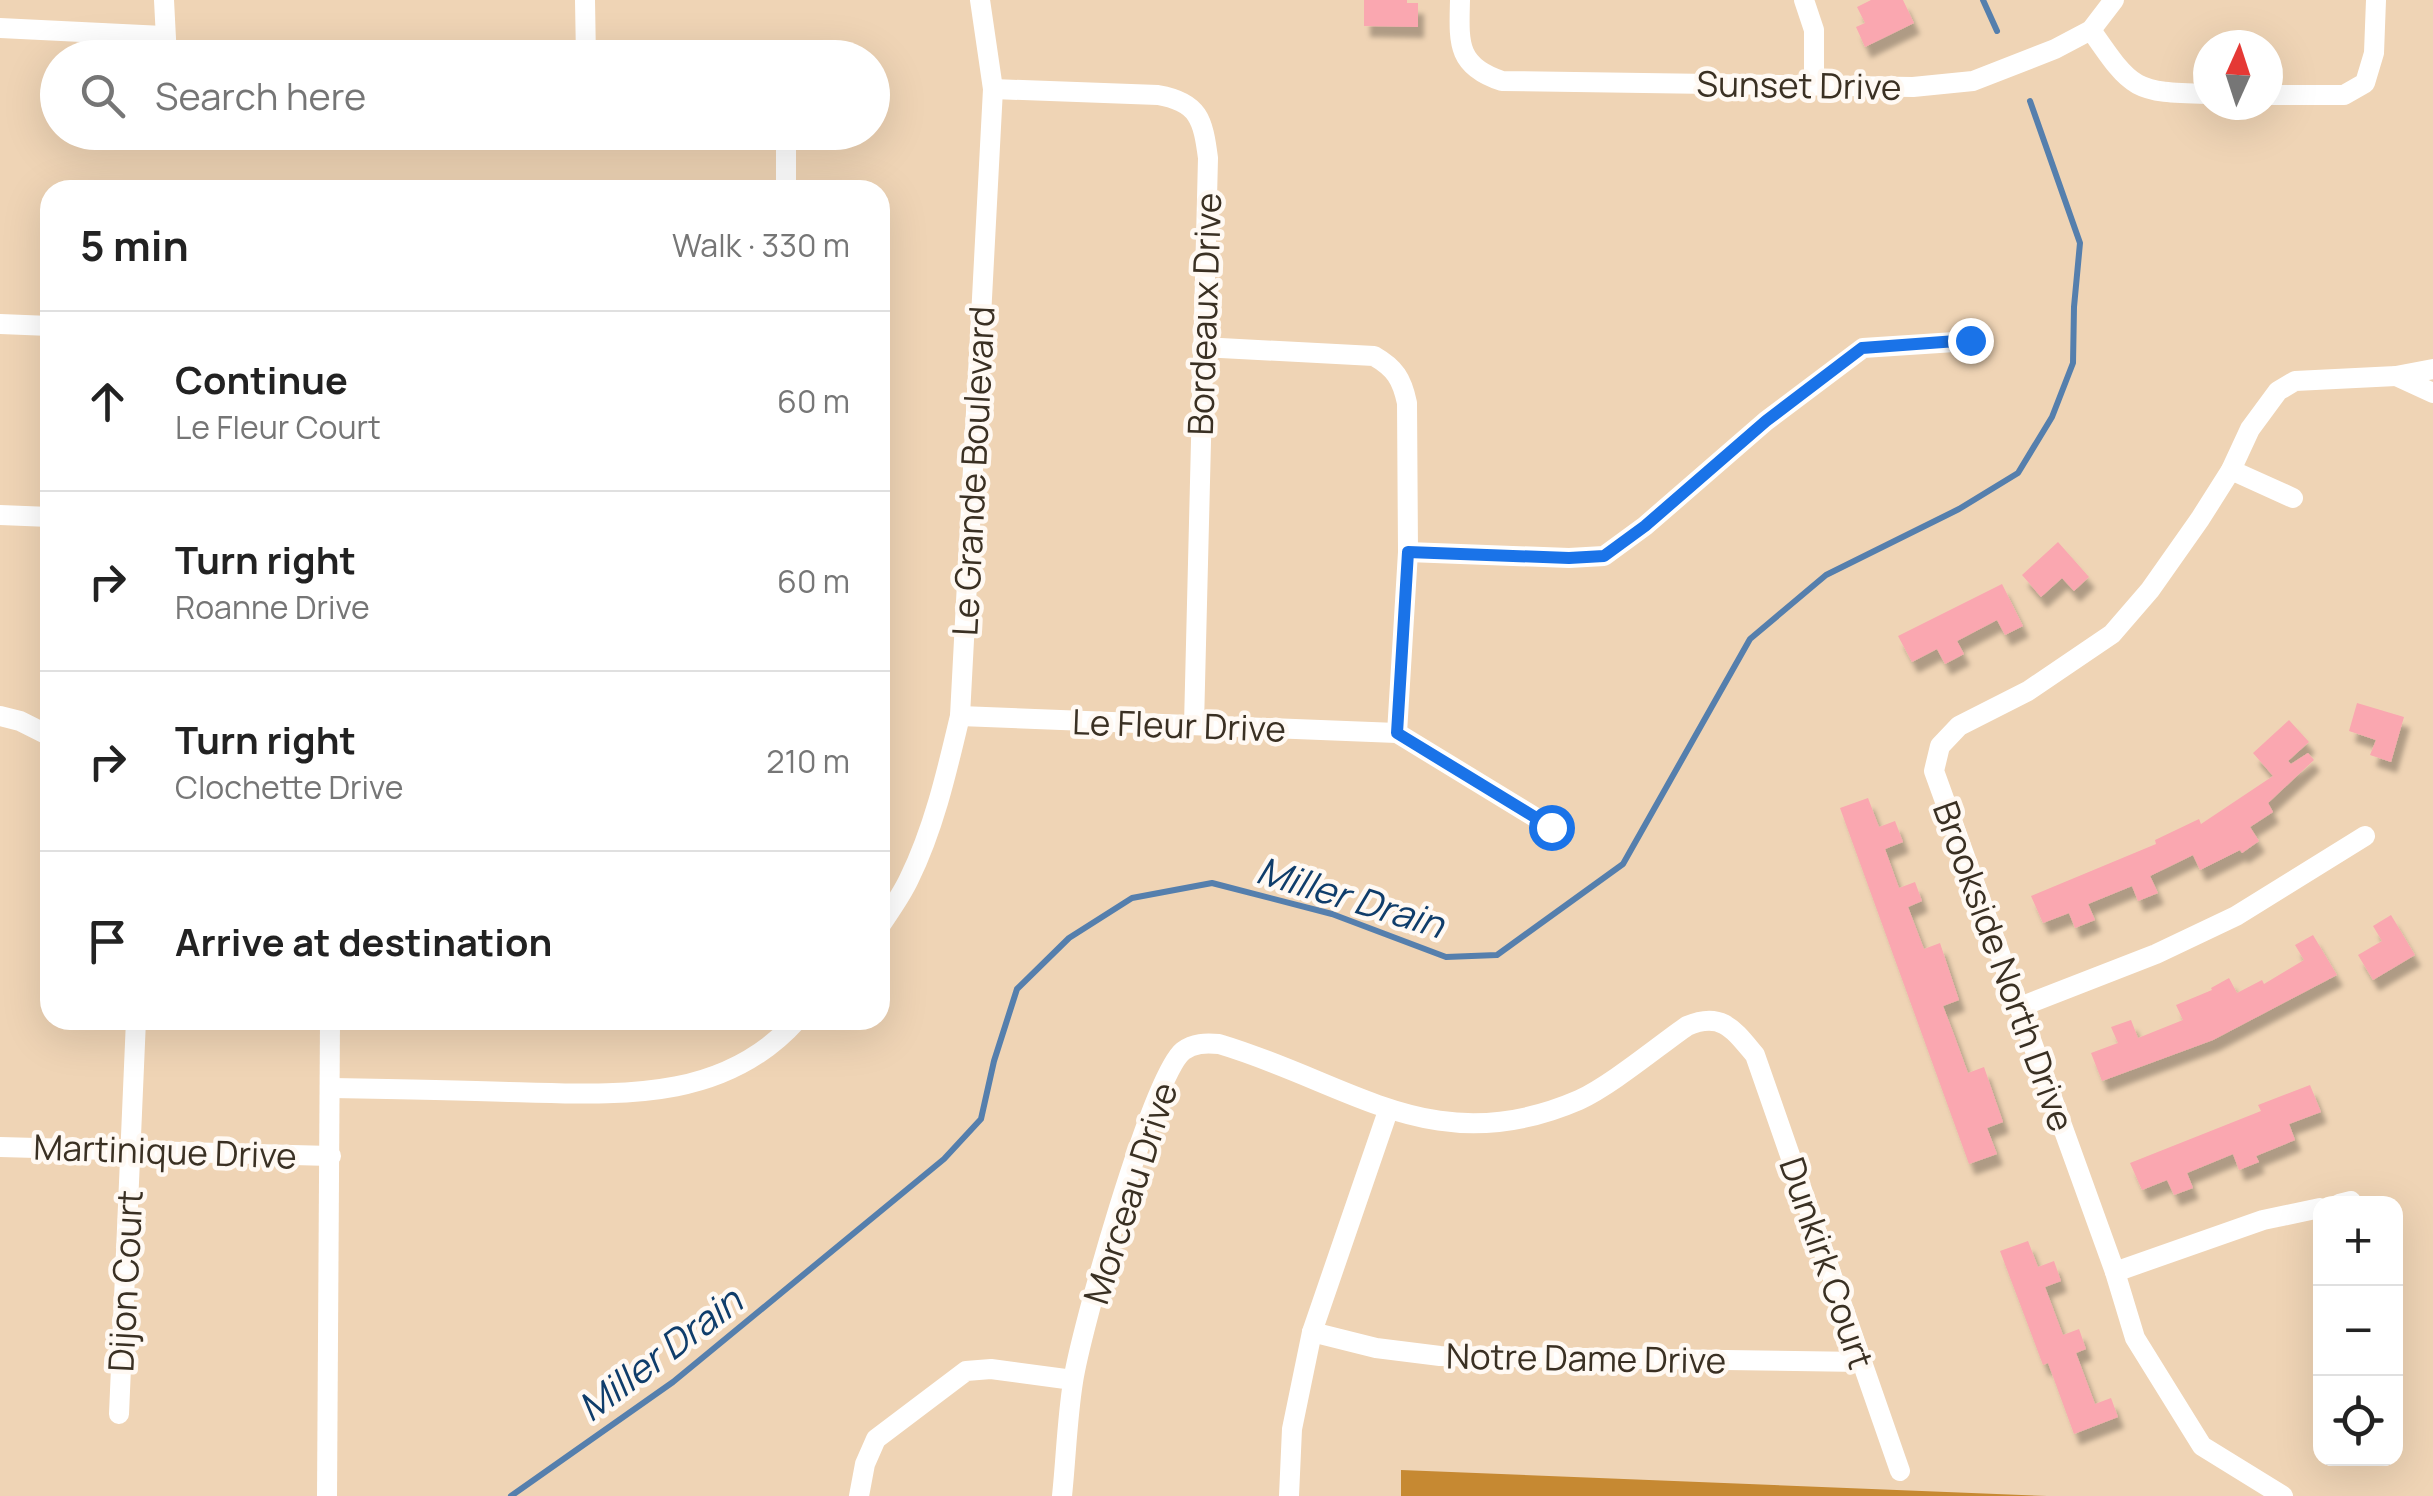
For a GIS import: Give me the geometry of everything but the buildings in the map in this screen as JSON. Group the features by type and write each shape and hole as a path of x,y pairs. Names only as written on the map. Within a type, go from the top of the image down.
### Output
{"street":[{"path":"164,0 165,40"},
{"path":"585,0 586,40"},
{"name":"Le Grande Boulevard","path":"890,910 922,847 940,796 960,716 993,89 980,0"},
{"name":"Sunset Drive","path":"1460,0 1460,46 1466,59 1484,76 1502,81 1913,87 1973,80 2056,50 2091,30 2114,0"},
{"path":"1804,0 1814,30 1814,85"},
{"path":"2283,95 2344,95 2365,83 2374,53 2376,0"},
{"path":"0,28 164,36"},
{"path":"2091,30 2122,75 2136,85 2161,92 2193,93"},
{"name":"Bordeaux Drive","path":"993,89 1181,99 1199,118 1205,134 1208,158 1194,725"},
{"path":"786,150 786,180"},
{"path":"0,324 40,326"},
{"path":"1408,552 1604,556 1645,526 1766,421 1862,348 1970,340"},
{"path":"1202,347 1374,356 1392,366 1405,392 1408,552 1397,733 1551,827"},
{"name":"Brookside North Drive","path":"2283,1496 2202,1446 2135,1338 2116,1272 1934,771 1940,746 1958,726 2028,691 2112,634 2150,590 2230,470 2265,404 2295,380 2396,376 2433,368"},
{"name":"Brookside North Drive","path":"2396,376 2433,393"},
{"path":"2230,470 2293,498"},
{"path":"0,516 40,516"},
{"path":"0,716 40,731"},
{"name":"Le Fleur Drive","path":"960,716 1397,733"},
{"path":"2020,1007 2156,954 2236,916 2365,836"},
{"name":"Morceau Drive","path":"1062,1496 1073,1380 1116,1215 1163,1080 1182,1051 1201,1042 1232,1048 1388,1110 1439,1123 1485,1125 1536,1115 1582,1099 1687,1026 1702,1020 1719,1021 1734,1030 1755,1055"},
{"name":"Dijon Court","path":"119,1414 136,1030"},
{"path":"328,1496 330,1030"},
{"path":"332,1088 630,1094 704,1080 739,1066 776,1044 788,1030"},
{"name":"Dunkirk Court","path":"1755,1055 1900,1470"},
{"path":"1289,1496 1292,1429 1312,1332 1388,1110"},
{"name":"Martinique Drive","path":"0,1146 330,1156"},
{"path":"2116,1272 2263,1220 2313,1209"},
{"name":"Notre Dame Drive","path":"1312,1332 1376,1348 1440,1356 1862,1362"},
{"path":"860,1496 865,1464 876,1439 966,1371 991,1368 1073,1380"}],"shaded area":[{"path":"1401,1470 2047,1496 1401,1496"}],"waterway":[{"name":"Miller Drain","path":"1983,0 1997,31"},
{"name":"Miller Drain","path":"511,1496 673,1382 944,1159 981,1119 1017,989 1069,938 1132,898 1212,883 1332,914 1446,957 1497,955 1623,864 1750,639 1826,575 1959,509 2018,473 2052,417 2073,363 2080,243 2030,101"}],"route":[{"path":"1551,827 1397,733 1408,552 1604,556 1645,526 1766,421 1862,348 1970,340"}]}
